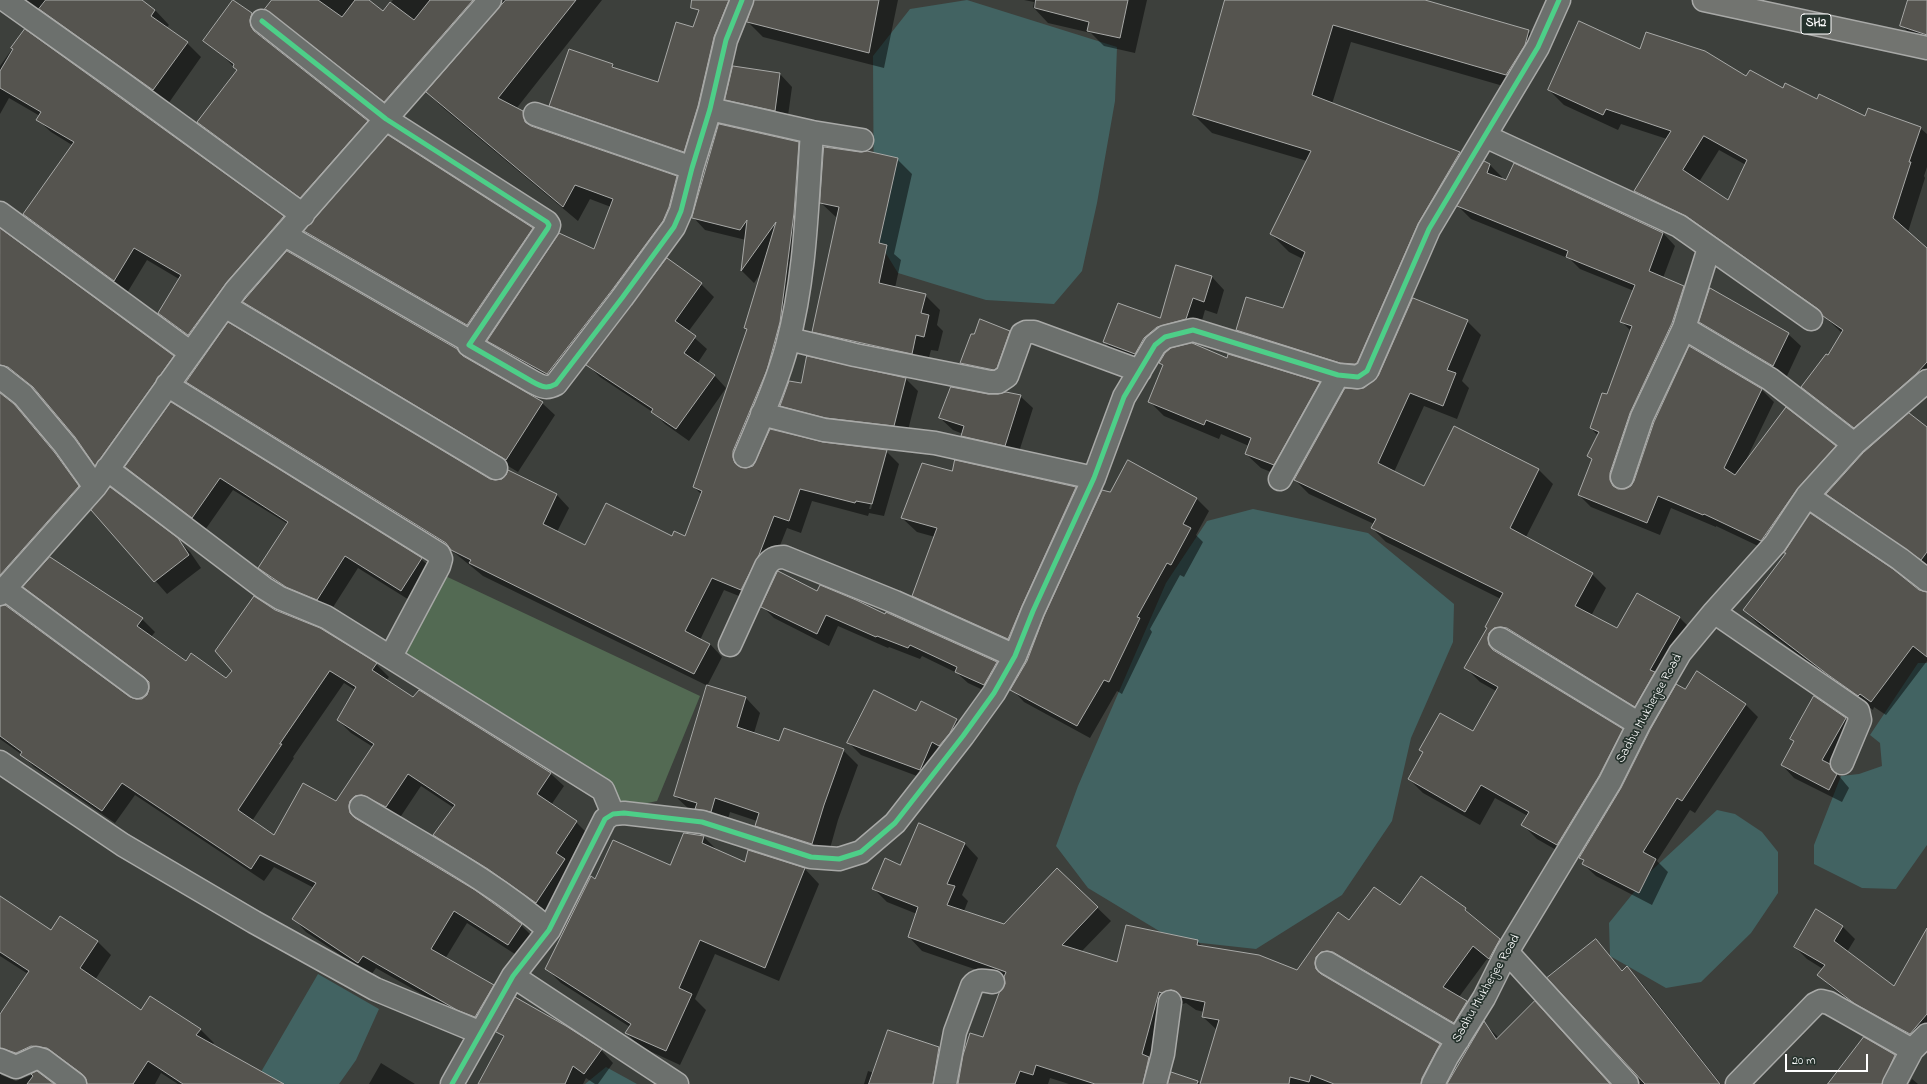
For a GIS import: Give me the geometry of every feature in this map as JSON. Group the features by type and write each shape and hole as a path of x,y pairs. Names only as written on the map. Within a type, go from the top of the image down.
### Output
{"main road":[{"name":"SH2","path":"1704,0 1927,48"}],"street":[{"path":"5,0 303,215"},
{"path":"137,687 2,592 101,478 225,306 490,0"},
{"path":"262,21 386,119 547,222 549,225 469,345 542,387 550,387 556,384 674,227 681,211 710,109 726,40 742,0"},
{"path":"452,1084 514,976 549,930 605,819 613,814 624,813 702,822 811,857 838,859 862,852 894,823 963,736 994,693 1015,656 1033,611 1094,478 1124,397 1155,345 1165,337 1193,330 1338,375 1358,377 1367,371 1429,229 1538,47 1559,0"},
{"path":"710,109 812,132 862,140"},
{"path":"535,114 692,168"},
{"path":"745,456 789,339 796,303 802,256 812,132"},
{"path":"1485,136 1679,226 1811,319"},
{"path":"0,213 191,353"},
{"path":"285,235 471,342"},
{"path":"1622,477 1642,417 1684,328 1709,248"},
{"path":"225,306 496,468"},
{"path":"1684,328 1770,379 1854,444"},
{"path":"789,339 855,355 990,382 998,382 1007,376 1022,334 1026,332 1034,332 1140,371"},
{"path":"1280,479 1338,375"},
{"path":"0,377 23,395 65,445 101,478 280,598 326,617 391,656 603,790 613,814"},
{"name":"Sadhu Mukherjee Road","path":"1434,1084 1458,1040 1484,998 1507,952 1610,782 1639,724 1680,653 1714,612 1775,544 1807,496 1854,444 1927,381"},
{"path":"167,385 439,554 441,559 439,566 391,656"},
{"path":"762,414 824,430 935,443 1094,478"},
{"path":"1807,496 1900,559 1927,580"},
{"path":"730,645 769,560 776,557 784,557 895,602 1015,656"},
{"path":"1714,612 1858,711 1860,720 1842,764"},
{"path":"1500,639 1639,724"},
{"path":"0,762 123,845 254,922 375,989 481,1034"},
{"path":"361,807 481,880 524,909 549,930"},
{"path":"1507,952 1627,1084"},
{"path":"1327,963 1458,1040"},
{"path":"514,976 677,1084"},
{"path":"944,1084 955,1032 972,986 975,982 980,980 993,982"},
{"path":"1737,1084 1815,1004 1821,1001 1829,1003 1920,1043 1894,1084"},
{"path":"1155,1084 1163,1054 1170,1002"},
{"path":"0,1060 16,1067 36,1058 43,1060 75,1084"}],"green space":[{"path":"439,573 700,696 657,801 619,809 394,665"}],"water":[{"path":"967,0 1117,47 1115,101 1097,203 1082,271 1054,304 986,300 898,273 874,234 873,56 910,9"},
{"path":"1253,509 1368,533 1454,604 1453,642 1411,738 1392,821 1342,895 1256,949 1174,940 1088,888 1056,846 1078,786 1166,583 1207,521"},
{"path":"1918,663 1927,663 1927,845 1896,889 1862,888 1814,864 1814,845 1841,776 1859,774 1882,766 1880,743 1870,735"},
{"path":"1717,810 1735,814 1762,832 1778,852 1778,893 1751,933 1701,982 1666,988 1610,956 1609,923 1651,871"},
{"path":"318,974 379,1009 356,1060 339,1084 254,1084"},
{"path":"606,1067 637,1084 585,1084"}],"building":[{"path":"46,0 142,0 155,10 151,16 188,42 153,90 39,9"},
{"path":"233,0 252,13 250,20 254,31 368,121 300,198 197,122 237,70 233,67 234,64 203,41"},
{"path":"272,0 318,0 342,17 355,0 369,0 383,11 390,2 414,20 430,0 473,0 384,102 265,9"},
{"path":"506,0 576,0 498,98 523,111 525,122 531,126 677,176 669,207 663,221 547,374 487,341 559,233 594,249 613,199 575,185 563,207 426,92"},
{"path":"692,0 729,0 714,37 698,106 684,152 549,106 569,49 613,64 612,67 658,82 676,22 693,27 699,10 691,8"},
{"path":"754,0 879,0 869,53 747,22"},
{"path":"1036,0 1128,0 1120,38 1087,31 1089,22 1035,8"},
{"path":"1225,0 1425,0 1529,30 1525,45 1506,75 1333,25 1312,95 1460,152 1418,224 1357,363 1355,364 1340,363 1236,330 1246,297 1283,308 1305,252 1270,234 1311,151 1193,115"},
{"path":"1908,0 1927,0 1927,35 1900,26"},
{"path":"1579,21 1640,49 1646,32 1705,51 1746,76 1750,70 1783,88 1785,83 1817,99 1819,94 1865,116 1868,108 1921,127 1893,218 1927,248 1927,362 1916,374 1854,428 1801,387 1826,354 1828,355 1843,330 1823,316 1818,309 1686,216 1634,191 1671,131 1606,109 1603,115 1548,90","holes":["1704,136 1747,160 1728,200 1683,170"]},
{"path":"25,29 284,216 227,282 188,335 158,313 181,275 134,248 114,281 23,214 74,142 36,120 41,112 0,88 0,71 13,49 11,48"},
{"path":"733,66 780,73 775,111 725,100"},
{"path":"719,124 799,142 794,213 780,322 767,370 733,451 735,463 740,467 746,468 753,466 770,429 823,442 887,450 872,504 856,501 855,503 800,489 789,521 774,516 759,555 741,590 712,578 685,631 710,644 694,674 469,563 471,560 451,550 446,543 186,382 228,322 490,479 502,479 508,470 557,494 543,524 585,545 606,503 672,536 674,531 685,536 702,491 693,487 747,329 744,328 776,222 741,271 747,220 740,230 692,218"},
{"path":"388,135 533,228 467,325 304,231"},
{"path":"824,147 860,152 867,151 898,158 879,243 887,245 879,283 926,294 921,313 929,315 924,337 916,335 912,354 812,332 839,207 820,203"},
{"path":"1484,161 1490,164 1487,173 1506,180 1514,163 1663,233 1649,271 1684,286 1672,323 1630,413 1610,473 1610,480 1613,486 1618,489 1625,489 1631,486 1634,481 1654,422 1689,346 1762,389 1724,468 1735,475 1786,407 1836,446 1798,488 1761,541 1704,514 1703,515 1658,496 1647,523 1578,495 1592,459 1587,456 1599,432 1590,428 1602,393 1607,394 1632,326 1620,322 1635,285 1566,257 1568,251 1457,206"},
{"path":"0,228 174,356 95,466 75,437 33,387 8,367 0,365"},
{"path":"287,251 457,349 463,356 543,402 506,460 243,302"},
{"path":"667,258 702,283 675,321 696,336 684,353 715,375 676,429 651,412 653,409 586,365"},
{"path":"1176,265 1212,276 1204,302 1193,298 1186,319 1157,327 1144,338 1135,354 1103,342 1118,303 1160,318"},
{"path":"1710,288 1789,333 1773,366 1699,322"},
{"path":"1413,298 1468,320 1447,370 1456,373 1443,406 1410,393 1378,463 1424,486 1454,426 1539,469 1510,528 1593,573 1575,606 1617,628 1637,593 1680,617 1650,670 1655,672 1635,707 1507,628 1494,628 1489,633 1489,645 1493,650 1623,729 1599,776 1557,845 1521,825 1529,812 1481,785 1465,812 1408,779 1423,752 1419,750 1440,713 1473,731 1498,687 1464,668 1487,628 1485,627 1503,593 1371,528 1376,519 1294,480 1345,388 1364,388 1378,376"},
{"path":"980,319 1010,331 997,368 994,370 960,363 971,334 974,334"},
{"path":"1192,343 1227,358 1228,354 1320,382 1274,465 1245,454 1251,438 1206,420 1204,425 1148,402 1163,365 1159,363 1165,353 1171,348"},
{"path":"807,356 906,378 894,426 826,418 780,406 789,381 801,383"},
{"path":"951,387 988,394 1006,392 1021,395 1005,446 961,436 964,426 939,418"},
{"path":"0,393 14,404 55,453 79,486 0,575"},
{"path":"171,402 422,558 401,591 345,556 317,600 286,587 258,568 288,522 220,478 192,518 125,467"},
{"path":"1909,413 1927,427 1927,552 1921,560 1826,494 1863,453"},
{"path":"955,460 1076,487 1008,639 912,596 937,528 901,518 922,463 952,471"},
{"path":"1128,460 1197,498 1183,524 1191,528 1171,565 1167,563 1137,617 1140,618 1109,682 1104,680 1077,726 1010,690 1027,661 1044,616 1102,490 1110,492"},
{"path":"110,487 178,538 189,555 154,582 91,510"},
{"path":"1810,513 1893,569 1919,590 1927,592 1927,657 1913,646 1871,702 1860,694 1858,696 1827,674 1743,610 1786,553 1784,553"},
{"path":"50,557 143,618 137,626 186,661 191,653 226,678 232,671 215,651 254,596 275,610 320,628 377,663 372,670 413,697 419,690 551,773 537,794 577,821 556,853 565,859 536,903 488,869 433,835 455,805 408,774 386,807 362,795 355,796 350,801 350,813 355,818 475,890 522,924 508,945 454,911 431,949 494,985 475,1017 457,1010 363,956 358,963 292,919 316,883 260,855 251,869 122,783 102,811 20,755 22,752 0,736 0,606 5,605 130,697 142,699 147,695 149,689 149,682 144,677 23,587","holes":["330,671 356,687 337,720 374,744 336,801 303,783 274,835 238,810 282,744 280,744"]},
{"path":"778,571 817,591 820,585 885,614 886,612 997,662 984,685 955,672 957,667 910,645 908,648 877,636 876,637 826,615 817,634 761,607"},
{"path":"1697,671 1746,704 1682,801 1677,798 1643,852 1656,859 1639,893 1582,864 1584,860 1579,858 1621,788 1650,730 1676,684 1685,689"},
{"path":"707,685 746,697 737,727 779,741 784,728 844,749 812,844 755,826 759,813 715,798 711,812 695,809 697,803 674,796"},
{"path":"874,690 916,711 921,701 957,719 950,733 939,746 932,742 920,770 847,743"},
{"path":"1814,696 1846,718 1822,760 1830,764 1832,770 1837,774 1829,790 1781,765 1794,741 1790,739"},
{"path":"919,823 965,843 947,884 955,886 947,905 1004,924 1057,868 1098,907 1062,945 1117,962 1126,925 1198,940 1197,945 1259,955 1297,970 1338,912 1349,920 1374,887 1400,905 1421,876 1466,908 1465,910 1500,939 1489,959 1473,946 1443,987 1467,1001 1454,1023 1333,952 1321,952 1316,957 1316,969 1321,974 1440,1044 1422,1078 1421,1084 1334,1084 1311,1075 1309,1082 1290,1077 1289,1084 1200,1084 1219,1020 1202,1017 1205,1002 1181,997 1177,992 1171,990 1162,993 1159,992 1142,1054 1149,1057 1143,1084 1095,1084 1036,1065 1033,1075 1020,1071 1015,1084 958,1084 963,1055 970,1033 983,1037 999,993 1005,984 1004,977 1006,972 908,937 918,907 872,889 885,858 900,865"},
{"path":"684,833 704,836 702,843 745,862 748,850 805,868 765,968 700,940 679,988 692,994 666,1051 625,1033 631,1024 545,969 591,876 595,879 613,840 670,865"},
{"path":"0,896 51,930 60,916 98,941 80,968 141,1010 150,996 201,1029 196,1035 284,1084 183,1084 148,1061 133,1084 87,1084 86,1079 82,1074 47,1048 31,1046 16,1053 0,1048 0,1014 29,971 0,952"},
{"path":"1816,909 1843,926 1834,941 1894,986 1927,928 1927,1014 1910,1034 1855,1004 1817,975 1825,965 1794,947"},
{"path":"1596,939 1622,971 1627,966 1720,1084 1645,1084 1547,978"},
{"path":"515,997 566,1026 602,1049 584,1074 573,1066 565,1084 478,1084 504,1036 496,1032"},
{"path":"1535,1001 1610,1084 1447,1084 1484,1021 1496,1039"},
{"path":"888,1030 939,1047 933,1084 869,1084"},
{"path":"1864,1037 1895,1055 1882,1084 1828,1084"},
{"path":"37,1071 54,1084 27,1084 33,1076 31,1074"},
{"path":"1171,1072 1198,1081 1197,1084 1168,1084"}],"cycle path":[{"path":"262,21 386,119 547,222 549,225 548,228 469,345 536,384 547,387 556,384 674,227 681,211 710,109 726,40 742,0"},
{"path":"452,1084 513,976 549,930 605,819 613,814 624,813 702,822 811,857 839,859 861,852 895,823 963,736 994,693 1015,656 1033,611 1094,478 1124,397 1155,345 1165,337 1193,330 1338,375 1358,377 1367,371 1429,229 1538,47 1559,0"}]}
